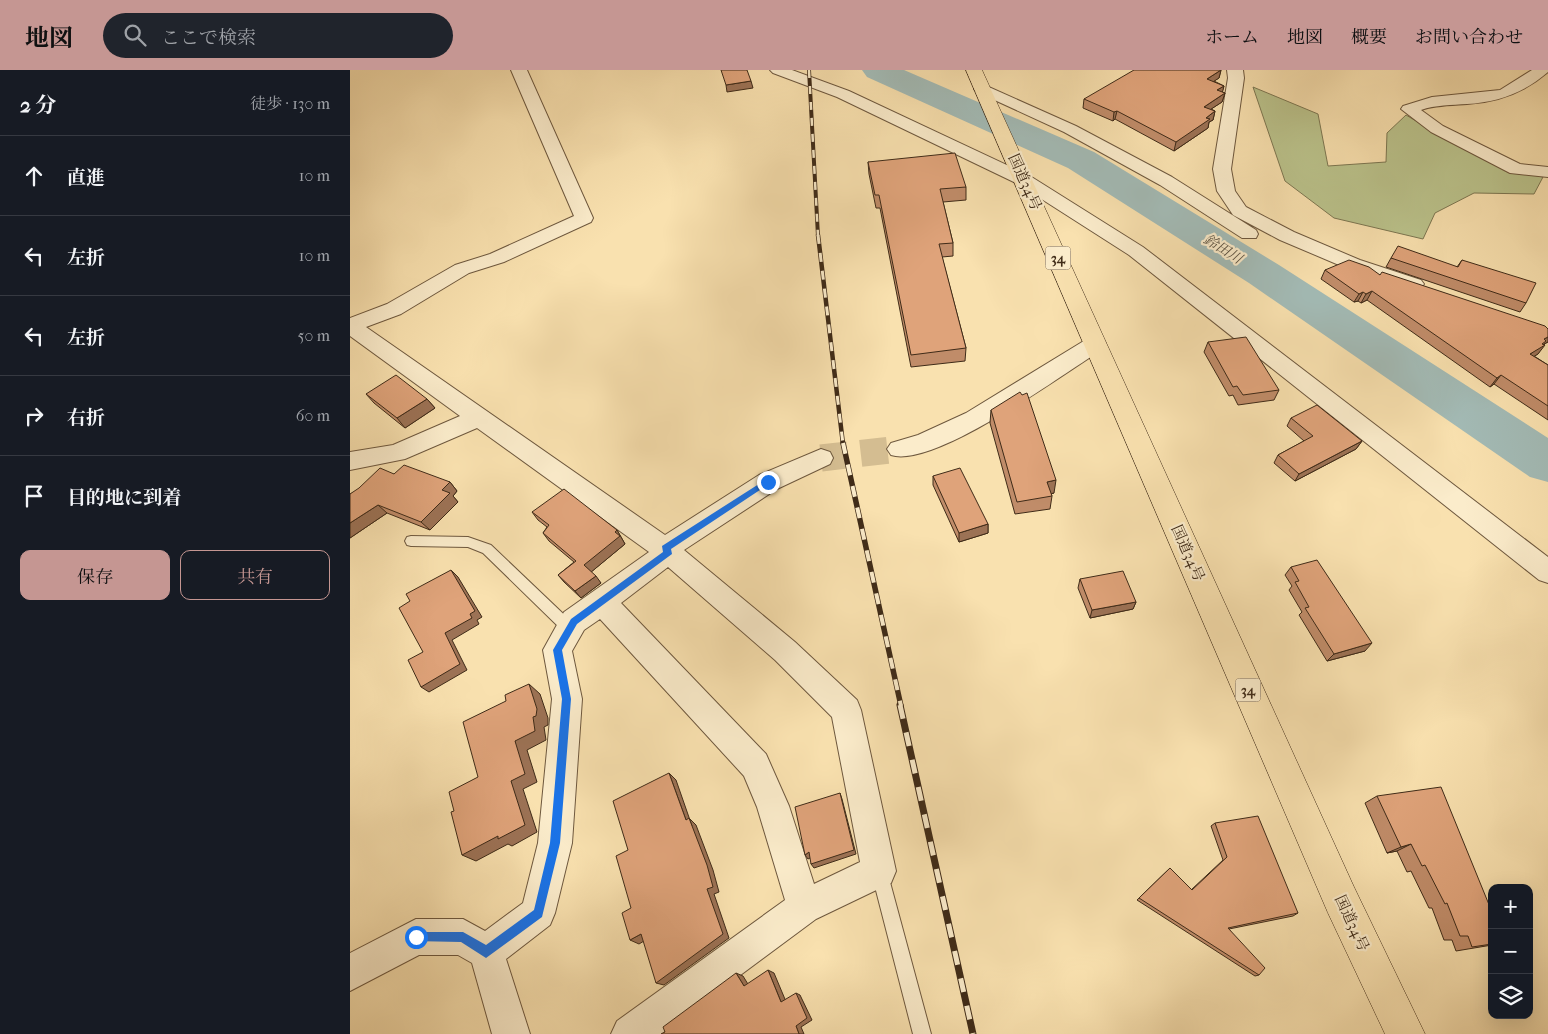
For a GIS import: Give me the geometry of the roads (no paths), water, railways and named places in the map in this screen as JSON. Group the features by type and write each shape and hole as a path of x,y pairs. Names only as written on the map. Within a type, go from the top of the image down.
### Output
{"highway":[{"name":"国道34号","path":"974,70 1023,176 1095,344 1342,900 1405,1034"}],"street":[{"path":"350,326 394,309 462,269 497,258 584,218 519,70"},
{"path":"778,70 843,94 1023,176 1136,251 1548,572"},
{"path":"1235,70 1236,78 1222,169 1226,192 1239,211 1280,233 1353,264 1436,291"},
{"path":"1542,70 1506,93 1481,98 1421,103 1409,109 1437,129 1516,169 1548,172"},
{"path":"984,91 1070,129 1148,171 1253,236 1268,242 1280,233"},
{"path":"350,326 667,550 785,651 846,710 879,871 804,907 630,1034"},
{"path":"899,449 915,446 956,429 1095,344"},
{"path":"350,461 397,452 479,417"},
{"path":"486,952 538,913 555,843 567,699 557,650 574,621 602,602 667,550 768,482 821,458"},
{"path":"602,602 755,765 773,806 804,907"},
{"path":"350,973 416,937 463,937 486,952 511,1034"}],"lane":[{"path":"411,541 468,542 487,549 570,629"},
{"path":"879,871 922,1034"}],"waterway":[{"name":"鈴田川","path":"878,70 1081,160 1264,274 1548,463"}],"tunnel":[{"path":"821,458 899,449"}],"railway":[{"path":"809,70 818,236"},
{"path":"818,235 843,444"},
{"path":"843,443 901,706"},
{"path":"900,705 973,1034"}]}
